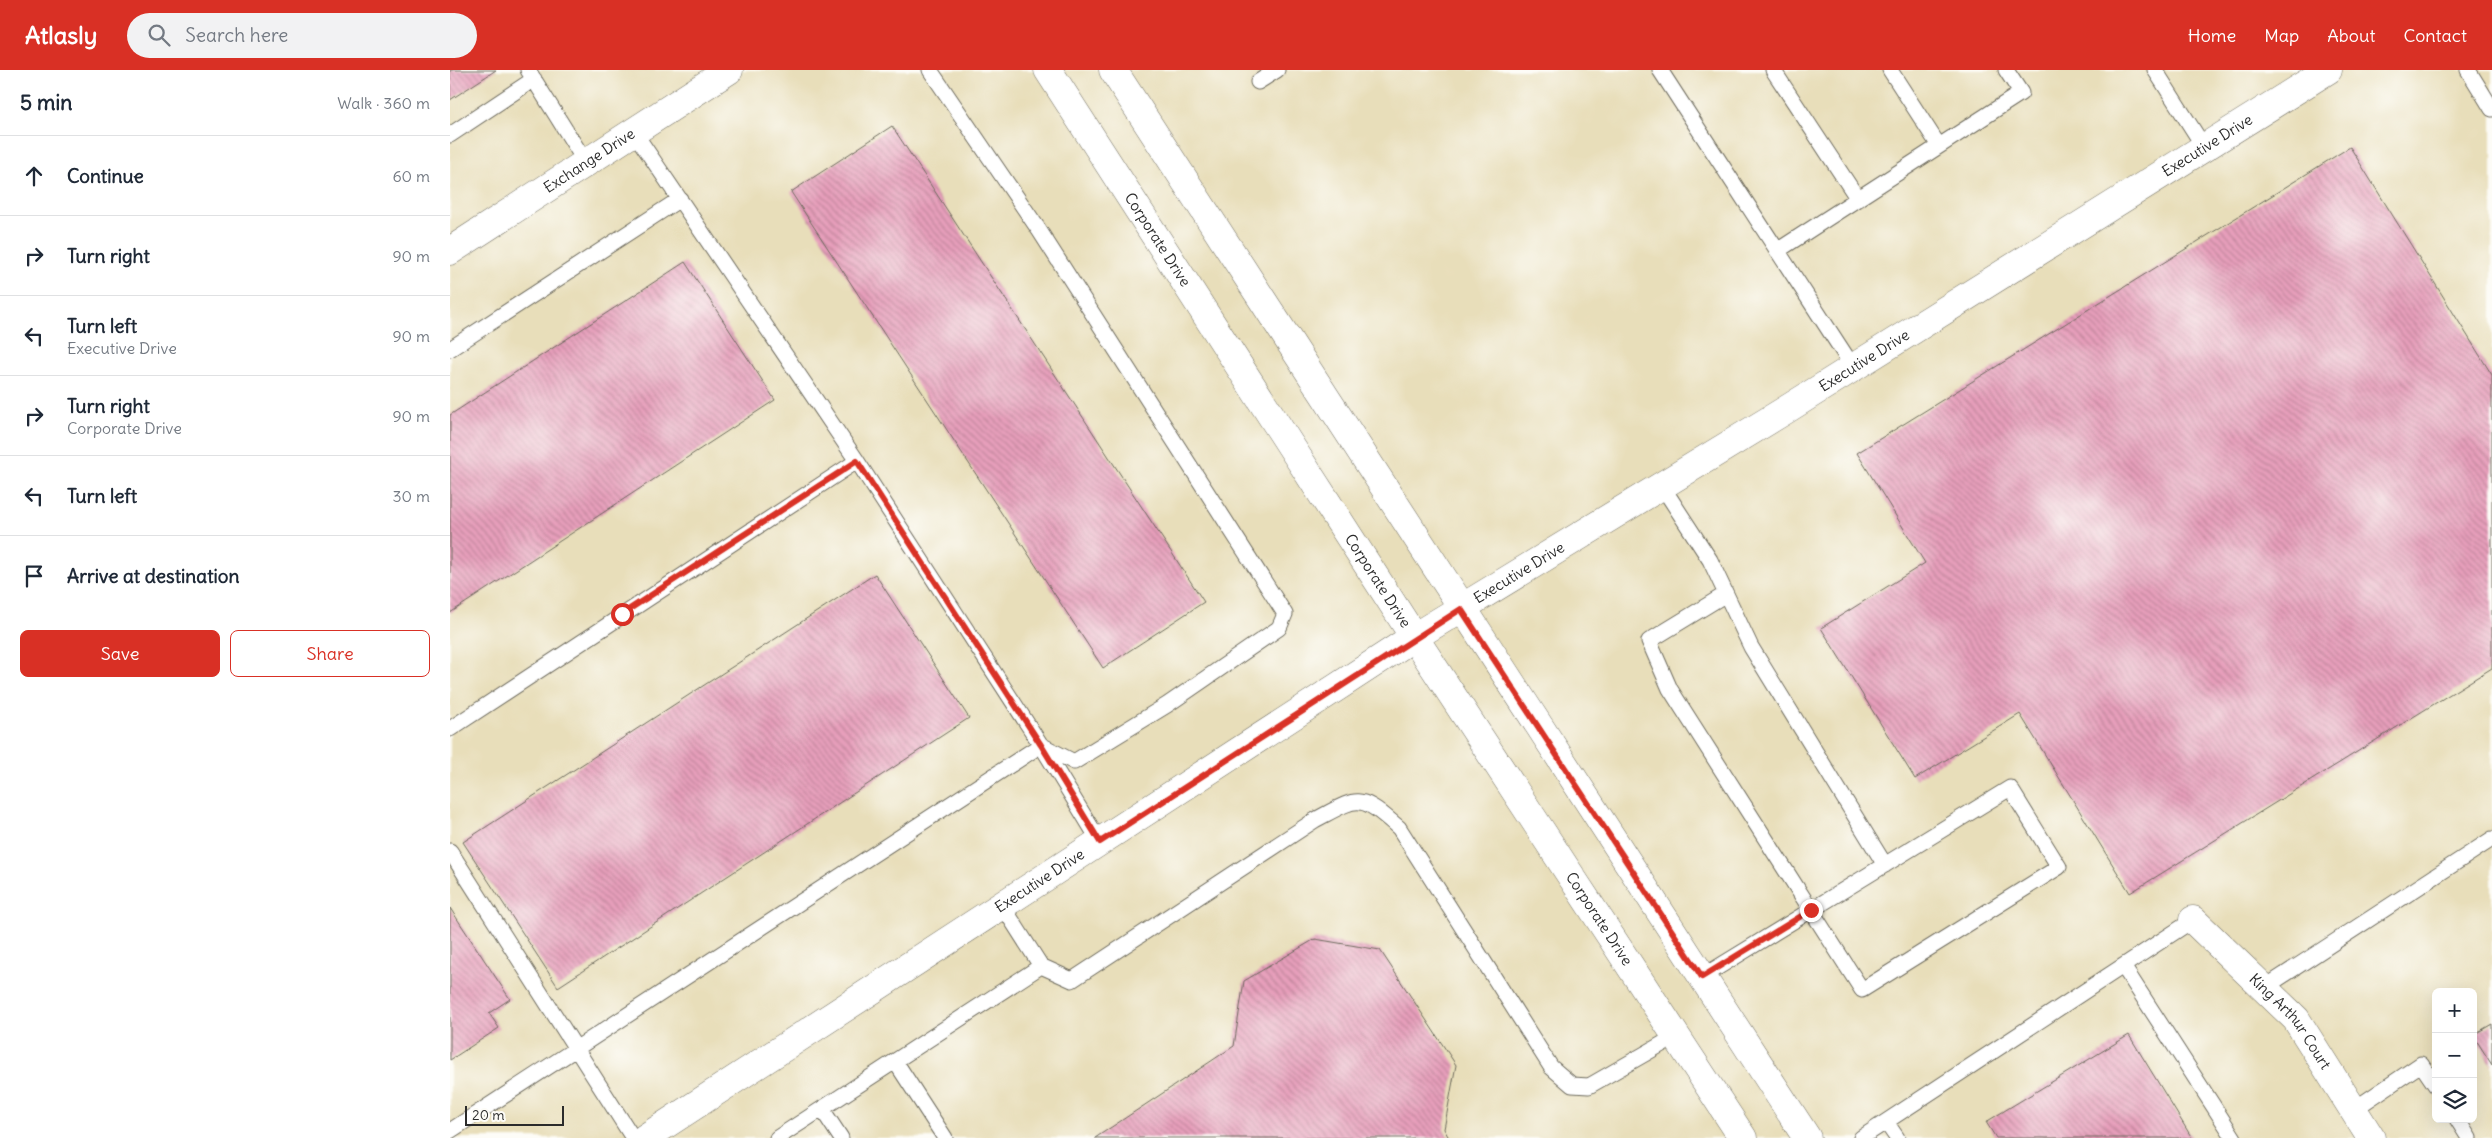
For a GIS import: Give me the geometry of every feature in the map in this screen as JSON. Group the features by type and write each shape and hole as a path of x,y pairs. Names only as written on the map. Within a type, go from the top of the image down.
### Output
{"street":[{"name":"Exchange Drive","path":"450,251 729,70"},
{"name":"Corporate Drive","path":"1048,70 1414,637 1743,1138"},
{"path":"1113,70 1461,609 1807,1138"},
{"name":"Executive Drive","path":"645,1138 1414,637 1854,367 2328,70"},
{"name":"King Arthur Court","path":"2193,920 2296,1019 2371,1138"}],"lane":[{"path":"930,70 1044,238 1285,614 1279,628 1167,704 1074,762 1041,745"},
{"path":"1258,82 1277,70"},
{"path":"1660,70 1854,367"},
{"path":"1773,70 1858,199"},
{"path":"1890,70 1939,146"},
{"path":"1777,251 2020,93 2006,70"},
{"path":"2155,70 2204,147"},
{"path":"2468,70 2486,86 2492,109"},
{"path":"450,135 531,75 586,163"},
{"path":"634,132 857,461 1041,745 1100,842"},
{"path":"450,349 680,199"},
{"path":"450,729 857,461"},
{"path":"1662,486 1710,560 1751,647 1885,865"},
{"path":"1702,977 1811,910 1885,865 2010,788 2059,867 1862,990 1811,910 1670,690 1649,641 1726,594"},
{"path":"450,1131 1041,745"},
{"path":"1002,905 1041,966 1072,980 1314,820 1350,801 1371,804 1399,828 1551,1067 1572,1085 1589,1086 1676,1036"},
{"path":"2264,988 2492,839"},
{"path":"450,851 633,1138"},
{"path":"1861,1138 2193,920"},
{"path":"777,1138 1041,966"},
{"path":"2123,966 2234,1138"},
{"path":"895,1061 945,1138"},
{"path":"2353,1110 2421,1064 2432,1080"},
{"path":"822,1109 841,1138"},
{"path":"1886,1122 1897,1138"},
{"path":"2460,1123 2469,1138"}],"building":[{"path":"450,70 496,70 450,100"},
{"path":"892,126 1204,602 1103,668 791,192"},
{"path":"2350,147 2492,375 2492,668 2130,893 2020,714 1915,779 1821,628 1925,563 1857,453"},
{"path":"685,262 775,400 450,613 450,415"},
{"path":"875,574 969,718 558,987 463,842"},
{"path":"450,908 510,999 489,1013 499,1028 450,1060"},
{"path":"1315,939 1380,950 1456,1065 1444,1129 1449,1138 1095,1138 1234,1046 1244,981"},
{"path":"2492,1024 2492,1065 2477,1041 2477,1033"},
{"path":"2129,1035 2192,1138 1996,1138 1986,1122"}],"route":[{"path":"622,614 857,461 1041,745 1100,842 1414,637 1461,609 1702,977 1811,910"}]}
